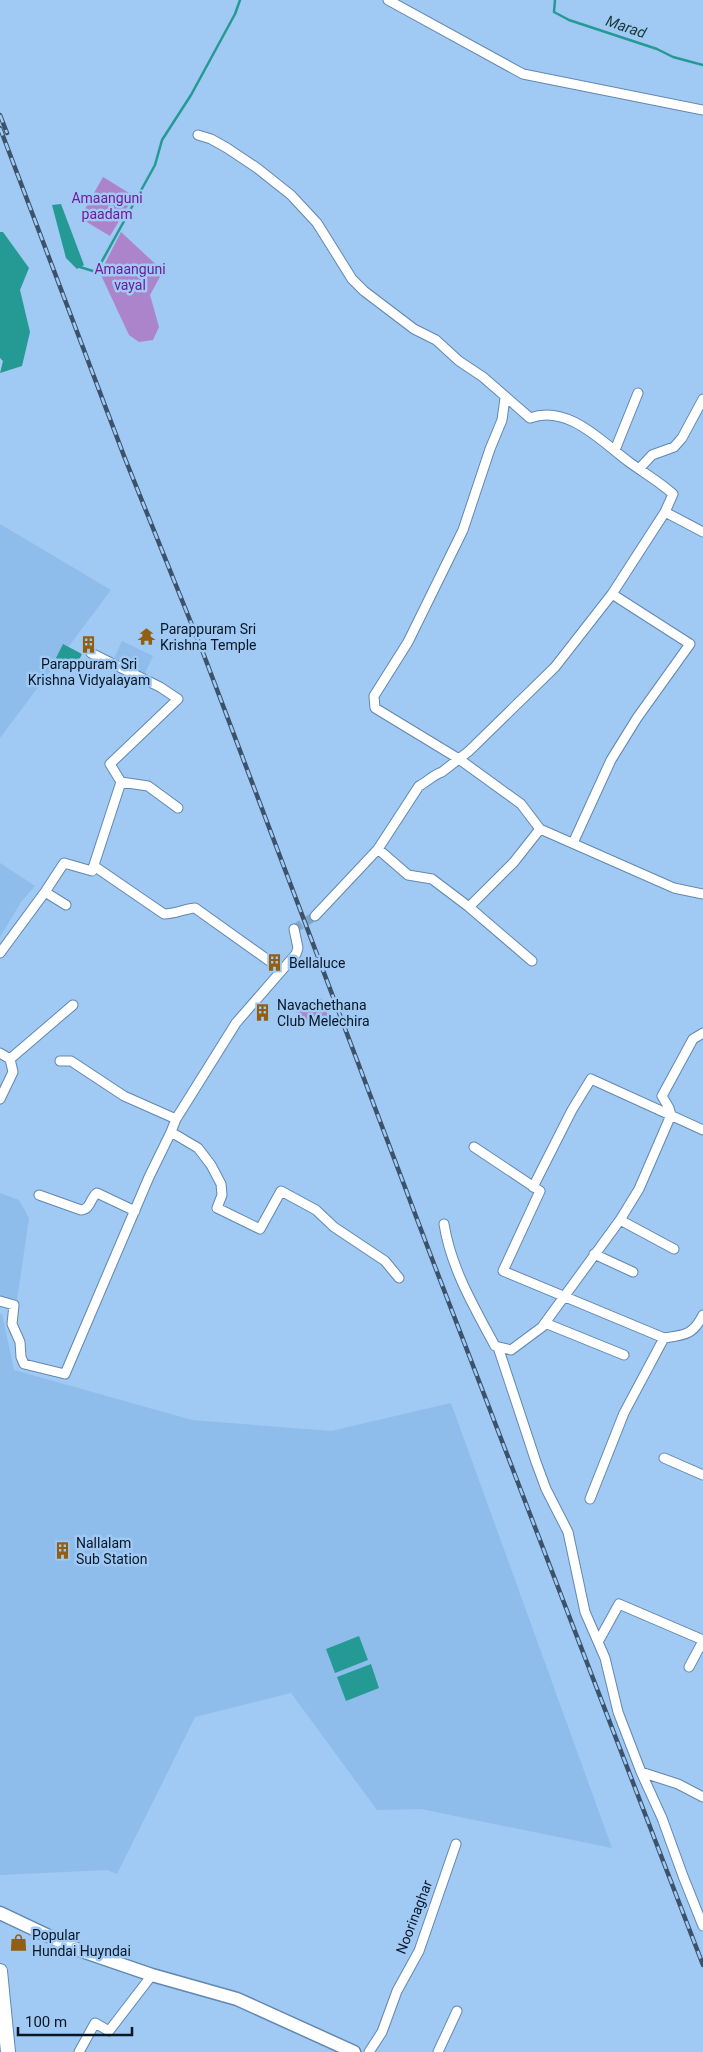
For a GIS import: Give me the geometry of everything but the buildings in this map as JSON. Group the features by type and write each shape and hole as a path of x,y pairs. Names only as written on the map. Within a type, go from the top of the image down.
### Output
{"main road":[{"path":"0,1970 8,2052"}],"street":[{"path":"388,0 523,74 703,110"},
{"path":"198,136 211,139 227,148 258,168 291,195 317,223 341,268 364,291 414,328 436,340 459,361 483,376 505,398 530,418 538,415 553,415 568,419 594,434 639,469 664,485 673,494 665,512 612,594 555,667 469,751 442,772 419,786 378,849 315,916"},
{"path":"615,450 638,393"},
{"path":"505,398 502,420 490,449 463,530 408,642 374,696 375,708 458,759 521,804 540,829 674,888 703,894"},
{"path":"639,469 652,455 674,446 682,438 703,399"},
{"path":"665,512 703,532"},
{"path":"573,843 611,760 637,718 690,644 612,594"},
{"path":"0,953 64,864 92,871 121,782 110,764 178,699 160,687 91,652"},
{"path":"121,782 148,786 178,808"},
{"path":"469,908 514,862 540,829"},
{"path":"378,849 408,875 432,879 532,961"},
{"path":"94,866 164,914 176,914 185,909 195,908 282,970"},
{"path":"45,892 66,905"},
{"path":"0,1301 14,1305 12,1324 20,1342 21,1357 24,1364 65,1374 176,1119 236,1022 296,954 298,948 294,929"},
{"path":"10,1059 72,1005"},
{"path":"444,1224 450,1252 457,1272 494,1346 511,1350 532,1335 544,1323 620,1220 639,1189 671,1115 670,1108 662,1096 693,1039 703,1033"},
{"path":"0,1052 10,1059 13,1072 0,1100"},
{"path":"60,1061 70,1062 83,1068 124,1096 176,1119"},
{"path":"533,1187 572,1110 591,1079 703,1130"},
{"path":"171,1132 198,1148 211,1165 221,1184 222,1195 217,1208 260,1229 281,1191 316,1210 334,1227 385,1261 399,1278"},
{"path":"474,1147 540,1191 503,1271 664,1338 688,1334 697,1326 703,1315"},
{"path":"39,1195 81,1210 88,1206 97,1194 135,1211"},
{"path":"620,1220 674,1248"},
{"path":"594,1254 633,1272"},
{"path":"544,1323 624,1355"},
{"path":"590,1499 624,1413 664,1338"},
{"path":"498,1347 546,1489 568,1532 585,1612 605,1658 618,1712 641,1772 662,1818 703,1926"},
{"path":"664,1458 703,1475"},
{"path":"598,1642 619,1604 703,1641 689,1667"},
{"path":"641,1772 678,1784 703,1798"},
{"name":"Noorinaghar","path":"369,2052 382,2032 397,1991 419,1951 428,1920 456,1844"},
{"path":"0,1913 76,1949 152,1975 237,1999 354,2052"},
{"path":"79,2052 95,2023 109,2031 152,1975"},
{"path":"438,2052 457,2011"}],"shaded area":[{"path":"61,204 84,265 77,269 66,258 52,205"},
{"path":"0,232 3,232 29,268 20,290 30,332 22,366 0,373 3,361 0,358"},
{"path":"0,524 111,590 0,738"},
{"path":"122,641 153,656 145,673 114,659"},
{"path":"63,644 82,654 75,668 56,658"},
{"path":"0,863 35,886 21,902 0,937"},
{"path":"0,1193 19,1200 29,1218 17,1300 0,1296"},
{"path":"0,1314 2,1314 14,1370 192,1420 331,1431 451,1403 612,1848 421,1809 377,1810 291,1693 195,1717 117,1874 107,1870 0,1875"},
{"path":"359,1636 368,1660 335,1673 326,1649"},
{"path":"371,1664 379,1688 346,1701 337,1677"}],"green space":[{"name":"Amaanguni paadam","path":"103,177 134,196 110,236 80,218"},
{"name":"Amaanguni vayal","path":"121,232 163,271 150,295 159,327 153,340 139,342 129,335 100,273"},
{"path":"321,998 328,1016 308,1023 299,1016 294,1008 302,1000 310,1001"}],"waterway":[{"path":"80,267 96,272 155,165 162,140 191,95 235,14 240,0"},
{"name":"Marad","path":"555,0 554,12 569,20 657,49 673,57 703,65"}],"tunnel":[{"path":"294,929 315,916"}],"railway":[{"path":"0,115 7,133"},
{"path":"0,128 124,456 202,650 434,1264 703,1965"}],"place":[{"name":"Parappuram Sri Krishna Temple","path":"146,637"},
{"name":"Parappuram Sri Krishna Vidyalayam","path":"89,644"},
{"name":"Bellaluce","path":"275,963"},
{"name":"Navachethana Club Melechira","path":"263,1013"},
{"name":"Nallalam Sub Station","path":"62,1551"},
{"name":"Popular Hundai Huyndai","path":"18,1943"}]}
